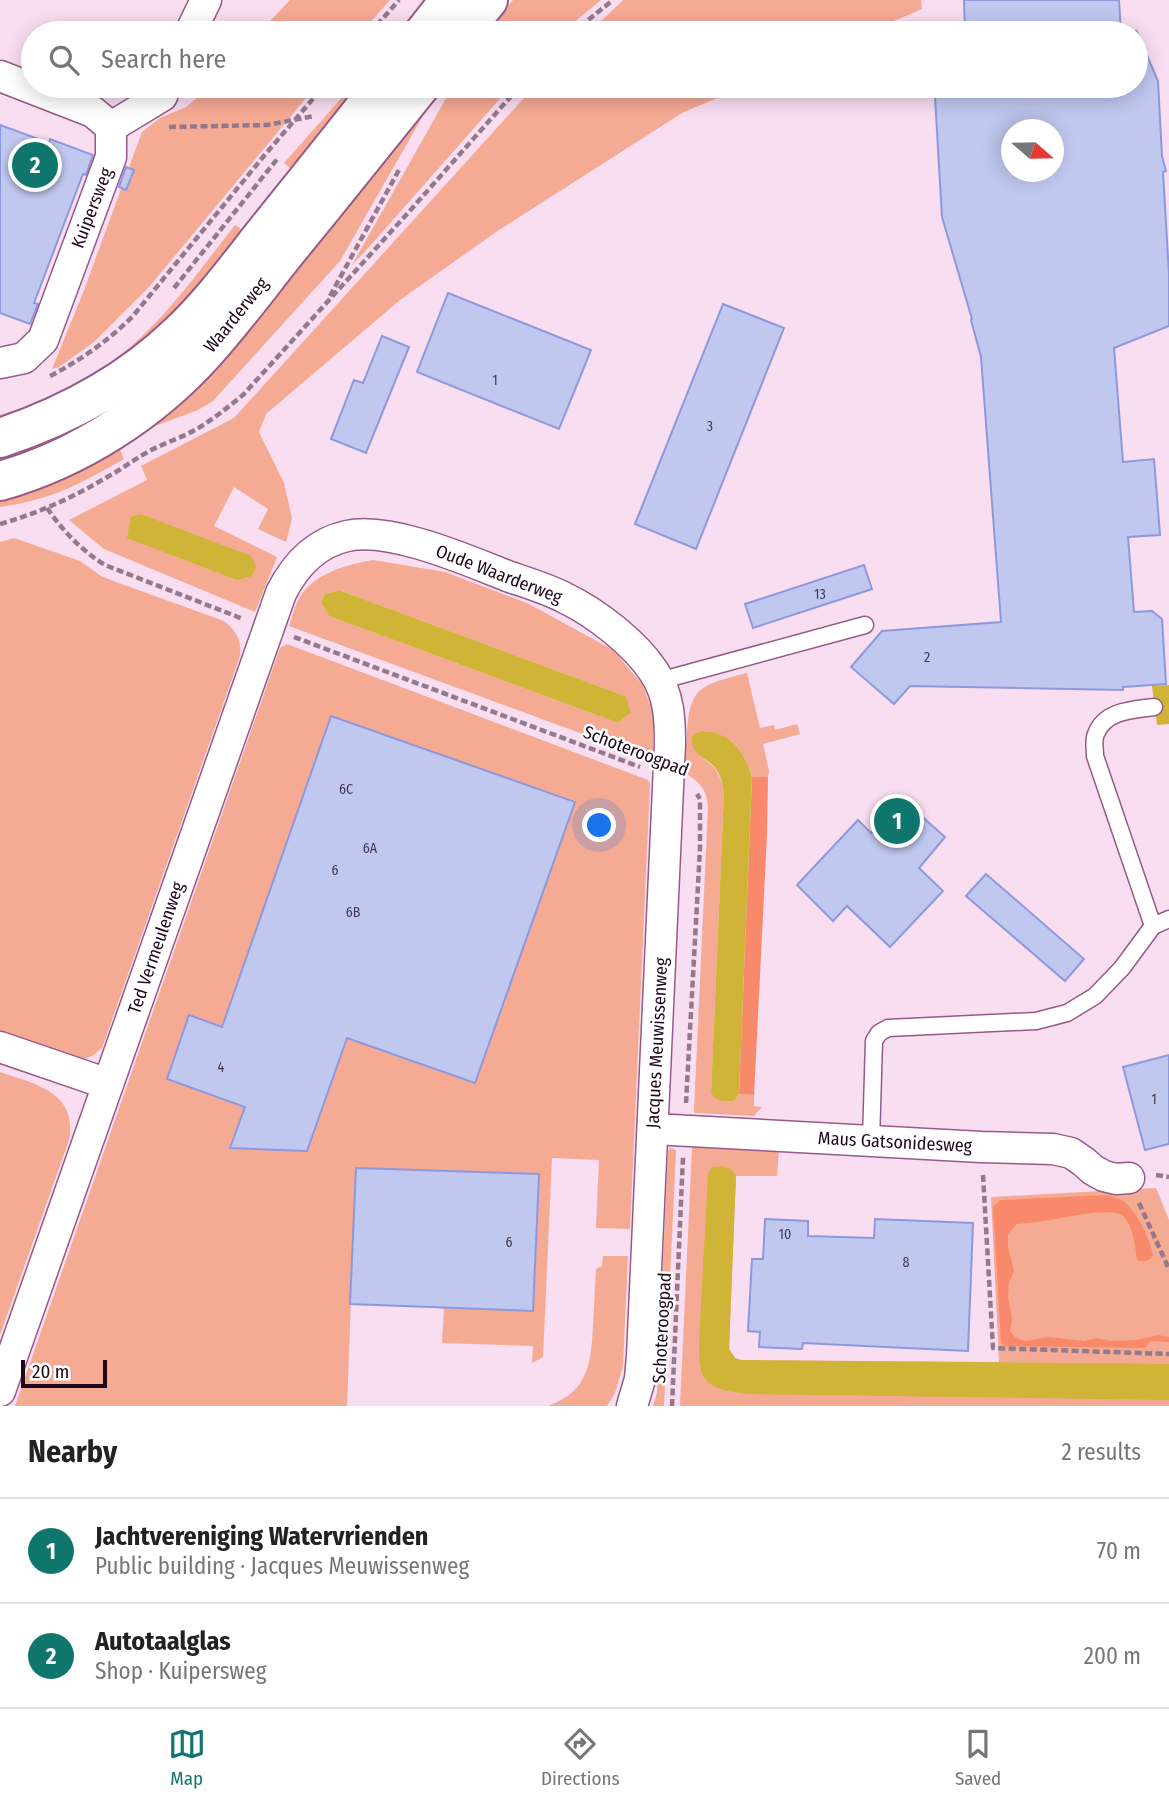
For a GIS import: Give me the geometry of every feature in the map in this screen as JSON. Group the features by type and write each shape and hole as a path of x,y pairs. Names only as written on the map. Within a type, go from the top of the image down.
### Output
{"main road":[{"path":"433,21 450,0"},
{"path":"471,21 488,0"},
{"name":"Waarderweg","path":"0,438 83,404 132,372 178,334 225,282 373,98"},
{"name":"Waarderweg","path":"0,481 40,467 90,443 134,416 182,376 224,331 410,98"}],"street":[{"path":"196,21 206,0"},
{"path":"0,76 21,84"},
{"path":"57,98 93,112 111,127 159,98"},
{"name":"Kuipersweg","path":"12,360 43,340 111,157 111,127"},
{"name":"Ted Vermeulenweg","path":"0,1391 268,628 287,582 304,558 333,540 349,535"},
{"name":"Oude Waarderweg","path":"349,535 383,535 411,542 564,597 596,617 622,638 640,654 659,681"},
{"name":"Jacques Meuwissenweg","path":"632,1406 641,1367 669,779 670,715 659,681"},
{"path":"0,1047 108,1084"},
{"name":"Maus Gatsonidesweg","path":"653,1129 1053,1149 1071,1153 1104,1177 1129,1178"}],"lane":[{"path":"659,681 865,625"},
{"path":"1153,926 1096,756 1094,736 1104,720 1122,711 1154,707"},
{"path":"871,1141 874,1041 879,1033 888,1028 1036,1021 1067,1013 1096,996 1122,968 1153,926 1169,919"}],"path":[{"path":"381,21 399,0"},
{"path":"587,21 613,0"},
{"path":"46,378 93,350 133,316 313,98"},
{"path":"0,524 47,508 107,478 145,453 193,431 243,395 509,98"},
{"path":"162,127 267,125 314,116 305,126"},
{"path":"173,288 279,158"},
{"path":"327,303 402,165"},
{"name":"Schoteroogpad","path":"47,508 70,537 105,565 692,788 699,799 700,849 684,1130 673,1406"},
{"path":"981,1147 993,1348 1169,1354"},
{"path":"1129,1178 1169,1269"}],"shaded area":[{"path":"290,0 390,0 372,21 270,21"},
{"path":"513,0 601,0 576,21 496,21"},
{"path":"623,0 921,0 922,9 894,21 601,21"},
{"path":"197,98 306,98 149,287 94,342 59,367 52,369 142,132 160,118 186,107"},
{"path":"341,98 358,98 290,168 284,163"},
{"path":"419,98 433,98 340,261 213,401 198,410 155,426 120,450 124,459 79,483 35,500 0,507 0,489 61,468"},
{"path":"446,98 500,98 370,246 352,265"},
{"path":"524,98 717,98 682,113 496,232 400,300 266,414 259,432 284,483 292,518 286,542 258,529 268,509 234,487 214,526 277,557 255,612 104,549 69,520 147,480 141,466 234,418"},
{"path":"235,225 241,229 222,264 150,347 0,429 0,415 68,389 129,348 172,305"},
{"path":"141,514 251,556 256,567 252,576 237,580 127,538 131,517"},
{"path":"14,538 80,561 101,576 116,582 224,621 235,632 240,645 240,656 102,1048 92,1056 78,1061 0,1040 0,542"},
{"path":"373,560 445,572 529,604 613,650 642,684 648,699 653,714 653,760 289,626 297,602 313,583 341,568","holes":["339,590 625,696 630,713 618,723 329,616 321,603 325,594"]},
{"path":"339,590 625,696 630,713 618,723 329,616 321,603 325,594"},
{"path":"287,644 648,780 650,784 630,1229 596,1228 599,1160 552,1158 543,1357 532,1363 533,1346 442,1343 444,1308 533,1311 539,1174 356,1168 347,1406 15,1406 280,648"},
{"path":"747,673 760,728 774,725 775,730 797,724 800,734 763,744 768,777 752,777 745,759 735,745 720,735 701,731 705,760 718,774 724,792 711,1093 718,1100 725,1101 735,1100 739,1094 754,1095 754,1106 762,1107 754,1116 695,1113 708,807 702,788 686,770 688,719 695,697 701,690 719,681"},
{"path":"1169,685 1169,724 1157,725 1152,686"},
{"path":"702,731 721,735 735,745 745,759 752,777 739,1094 735,1100 728,1101 718,1100 711,1093 724,792 718,771 692,744 692,737"},
{"path":"752,777 768,777 754,1095 739,1094"},
{"path":"0,1072 51,1092 67,1111 70,1124 69,1140 0,1335"},
{"path":"694,1146 779,1149 777,1176 736,1176 729,1349 735,1358 741,1360 999,1362 991,1197 1156,1188 1169,1220 1169,1406 680,1406"},
{"path":"670,1148 676,1151 664,1406 653,1406 657,1393"},
{"path":"712,1167 731,1169 736,1175 729,1349 735,1358 1169,1364 1169,1400 748,1394 715,1387 708,1382 701,1368 699,1343 708,1174"},
{"path":"1107,1195 1121,1200 1133,1211 1146,1234 1153,1256 1146,1261 1137,1260 1134,1238 1125,1218 1119,1214 1089,1213 1017,1224 1008,1234 1014,1271 1009,1282 1008,1296 1012,1319 1010,1331 1024,1341 1049,1337 1084,1341 1096,1338 1112,1341 1136,1340 1158,1335 1169,1337 1169,1342 1150,1341 1145,1348 1005,1346 1001,1343 993,1207 1000,1200"},
{"path":"603,1256 628,1256 623,1366 615,1393 607,1406 548,1406 572,1392 585,1374 591,1352 596,1269 602,1266"}],"building":[{"path":"964,0 1119,0 1120,21 965,21"},
{"path":"1148,58 1158,81 1162,156 1166,171 1163,172 1169,326 1114,348 1123,462 1154,459 1160,535 1128,537 1134,612 1152,611 1162,619 1166,684 1123,687 1123,690 910,686 894,704 851,667 882,631 1001,622 981,357 942,217 935,98 1148,98"},
{"path":"0,125 93,155 86,175 83,174 34,303 38,304 30,324 0,313"},
{"path":"126,167 134,170 126,190 119,187"},
{"path":"448,293 591,350 559,429 417,372"},
{"path":"723,304 784,328 696,549 635,524"},
{"path":"382,336 409,347 366,453 331,439 354,380 363,383"},
{"path":"864,565 872,589 753,628 745,604"},
{"path":"331,716 575,802 475,1083 347,1038 307,1151 230,1148 245,1107 167,1079 189,1015 222,1027"},
{"path":"902,799 945,837 919,868 943,891 890,947 847,906 833,921 797,885 858,820 871,833"},
{"path":"986,874 1084,959 1065,981 966,896"},
{"path":"1169,1055 1169,1144 1145,1150 1123,1067"},
{"path":"356,1168 539,1174 533,1311 350,1304"},
{"path":"765,1219 808,1221 808,1236 874,1238 875,1219 973,1223 968,1351 803,1343 802,1349 759,1347 760,1332 748,1331 752,1259 763,1259"}],"place":[{"name":"Autotaalglas","path":"35,165"},
{"name":"Jachtvereniging Watervrienden","path":"897,821"}]}
